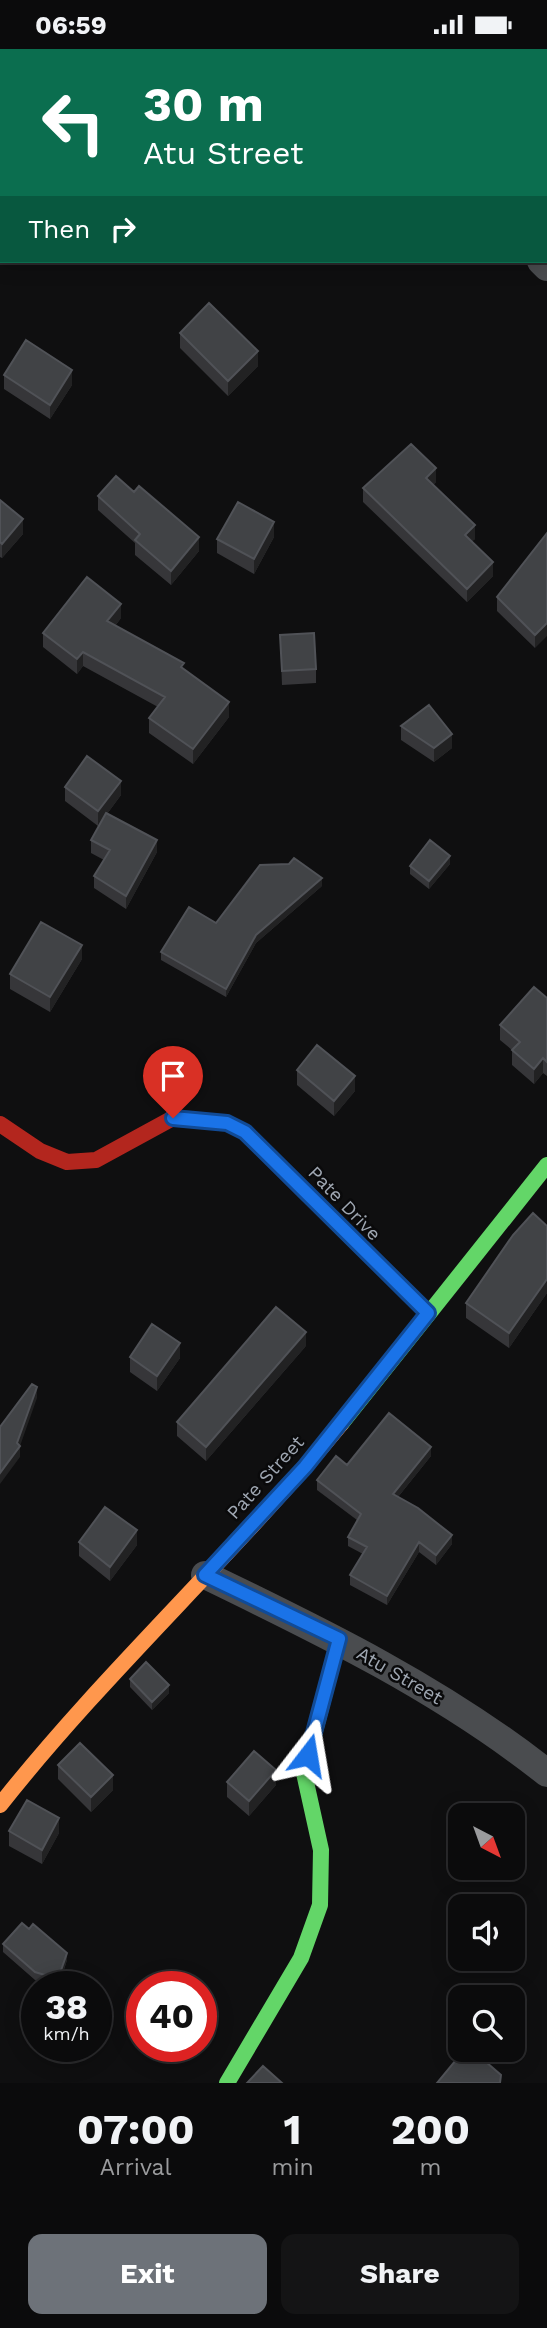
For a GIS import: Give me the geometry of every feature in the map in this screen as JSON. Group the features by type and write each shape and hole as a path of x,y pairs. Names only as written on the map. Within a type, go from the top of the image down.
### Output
{"street":[{"name":"Pate Drive","path":"0,1124 40,1151 67,1161 96,1160 173,1118 227,1123 245,1132 428,1313"},
{"name":"Pate Street","path":"0,1805 60,1731 305,1467 547,1165"},
{"name":"Atu Street","path":"205,1575 339,1639 406,1676 496,1733 547,1773"},
{"path":"226,2083 301,1958 320,1905 321,1850 304,1773 339,1639"}],"building":[{"path":"209,303 258,351 228,381 180,333"},
{"path":"26,340 72,370 50,405 4,375"},
{"path":"411,444 436,468 426,478 475,525 465,535 493,562 467,589 363,488"},
{"path":"116,476 134,492 139,486 199,537 171,571 135,540 140,534 98,496"},
{"path":"0,500 23,519 2,544 0,542"},
{"path":"238,502 274,522 254,559 217,539"},
{"path":"547,533 547,623 535,635 497,597"},
{"path":"87,577 121,604 107,621 184,663 181,667 229,702 193,749 149,718 165,697 83,652 77,659 43,633"},
{"path":"314,633 316,669 282,671 280,635"},
{"path":"429,705 452,734 434,748 401,726"},
{"path":"87,756 121,781 98,811 65,787"},
{"path":"106,813 157,840 126,896 94,876 110,850 91,840"},
{"path":"430,840 450,856 429,881 410,866"},
{"path":"294,858 322,878 256,935 226,989 161,952 189,907 216,923 260,865 289,864"},
{"path":"41,922 82,945 50,997 10,974"},
{"path":"534,987 547,998 547,1062 543,1058 534,1069 512,1050 520,1042 500,1025"},
{"path":"317,1045 355,1076 334,1101 297,1070"},
{"path":"533,1213 547,1226 547,1279 509,1333 466,1303 513,1235"},
{"path":"276,1307 306,1332 206,1447 177,1422"},
{"path":"152,1324 180,1343 157,1376 130,1357"},
{"path":"32,1384 37,1387 17,1443 20,1446 0,1473 0,1427"},
{"path":"389,1413 431,1447 393,1494 418,1508 452,1535 436,1555 419,1542 387,1596 350,1575 367,1547 348,1537 361,1514 317,1480 336,1456 347,1465"},
{"path":"105,1507 137,1530 110,1567 79,1542"},
{"path":"146,1662 169,1685 152,1702 130,1679"},
{"path":"80,1743 113,1775 91,1797 58,1765"},
{"path":"254,1751 276,1770 249,1801 227,1782"},
{"path":"27,1800 59,1818 42,1850 9,1831"},
{"path":"22,1923 29,1929 33,1924 67,1953 61,1971 34,1971 3,1944"},
{"path":"454,2062 486,2062 501,2075 500,2083 437,2083"},
{"path":"263,2066 282,2083 247,2083"}],"traffic: fast":[{"path":"341,1424 547,1165"},
{"path":"303,1190 428,1313"},
{"path":"227,2083 301,1958 320,1905 321,1850 304,1773 339,1639"}],"traffic: slow":[{"path":"0,1805 83,1707 300,1473 341,1424"}],"traffic: jam":[{"path":"0,1124 40,1151 67,1162 96,1160 173,1118 227,1123 245,1132 303,1190"}],"route":[{"path":"173,1118 227,1123 245,1132 428,1313 305,1467 205,1575 339,1639 308,1755"}]}
